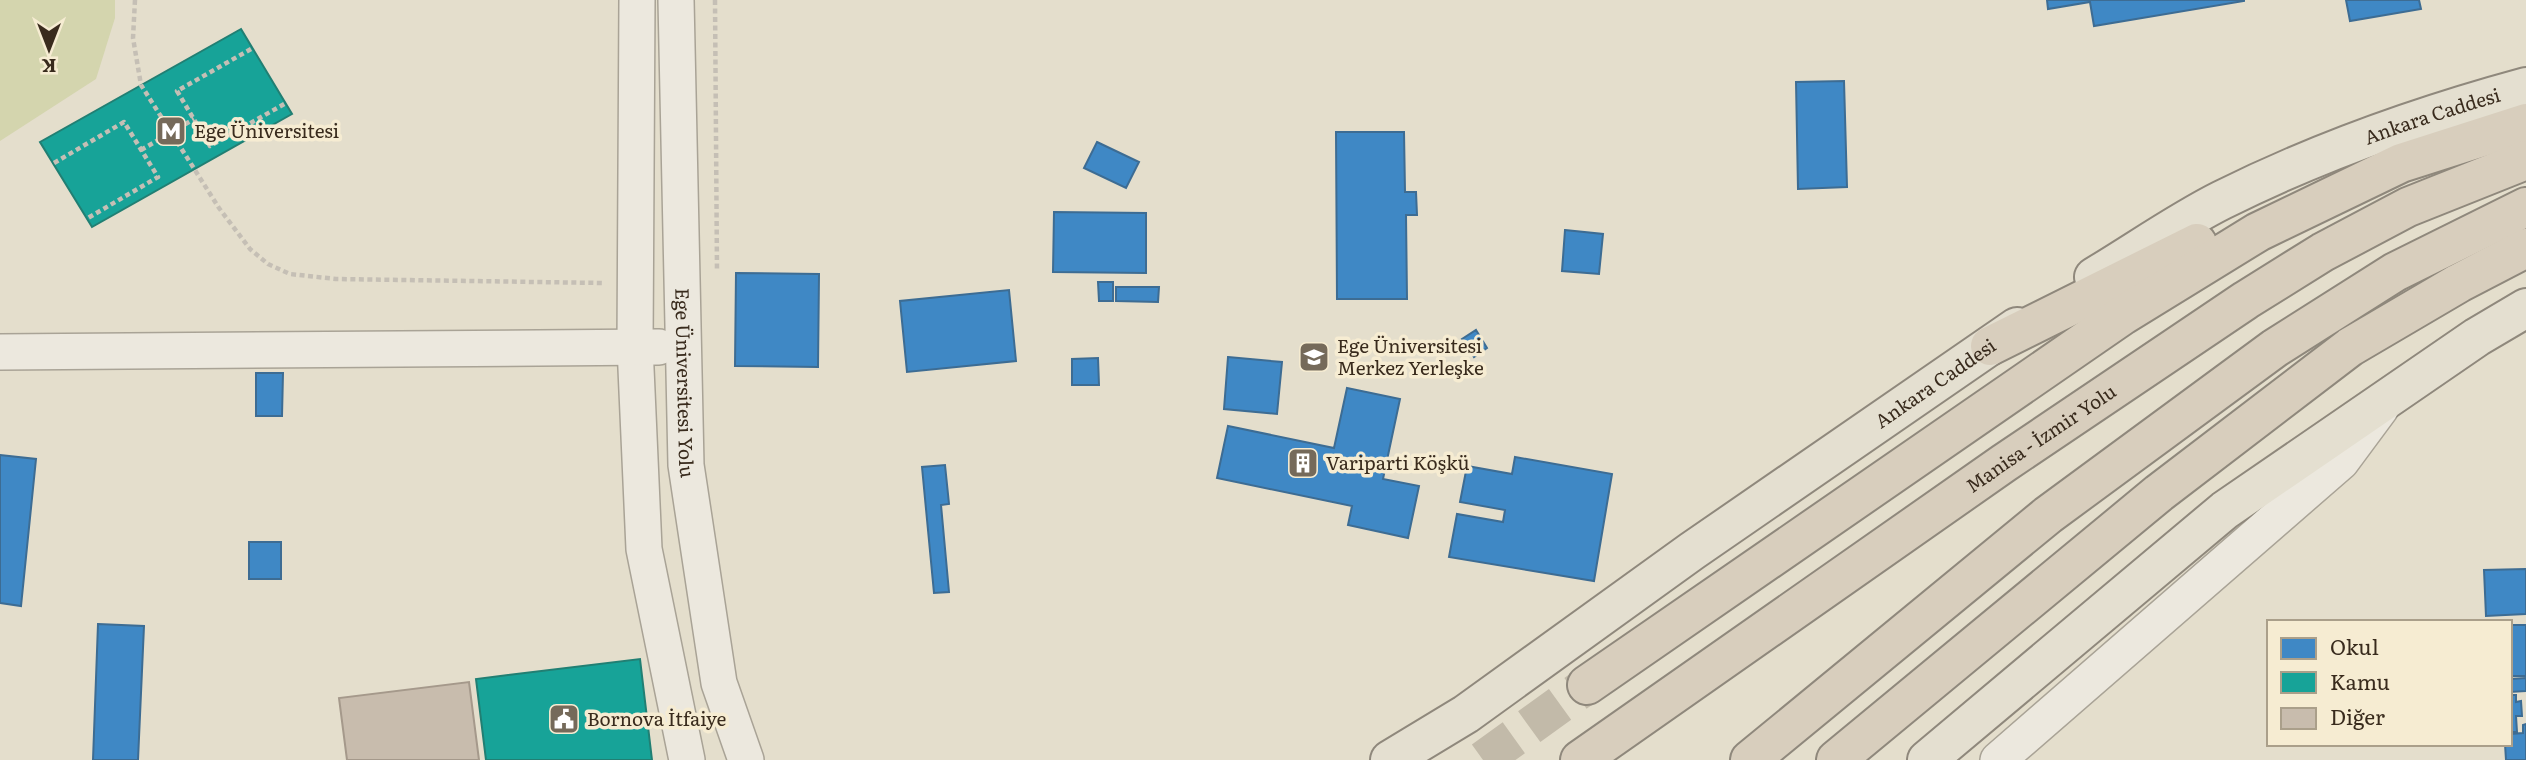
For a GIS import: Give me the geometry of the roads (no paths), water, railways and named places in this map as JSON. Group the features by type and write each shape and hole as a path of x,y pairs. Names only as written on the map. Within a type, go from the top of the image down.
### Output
{"highway":[{"name":"Ankara Caddesi","path":"1587,685 2123,315 2258,232 2401,163 2526,124"},
{"name":"Manisa - İzmir Yolu","path":"1580,760 2004,463 2245,300 2323,253 2408,207 2526,160"},
{"path":"1990,346 2232,225 2401,163"},
{"path":"1750,760 2048,515 2275,348 2395,272 2526,207"},
{"path":"1836,760 2095,545 2350,347 2459,283 2526,248"}],"main road":[{"name":"Ankara Caddesi","path":"1390,760 1465,714 1692,551 2060,298 2221,201 2348,146 2464,104 2526,87"},
{"path":"1927,760 2225,510 2477,337 2526,308"}],"street":[{"path":"637,0 635,346 644,549 687,760"},
{"name":"Ege Üniversitesi Yolu","path":"676,0 685,465 719,683 746,760"},
{"path":"0,352 635,346 684,349"},
{"path":"1998,760 2342,462 2389,397"}],"tunnel":[{"path":"1483,760 1587,685"}],"place":[{"name":"Ege Üniversitesi","path":"171,131"},
{"name":"Ege Üniversitesi Merkez Yerleşke","path":"1314,357"},
{"name":"Variparti Köşkü","path":"1303,463"},
{"name":"Bornova İtfaiye","path":"564,719"}]}
